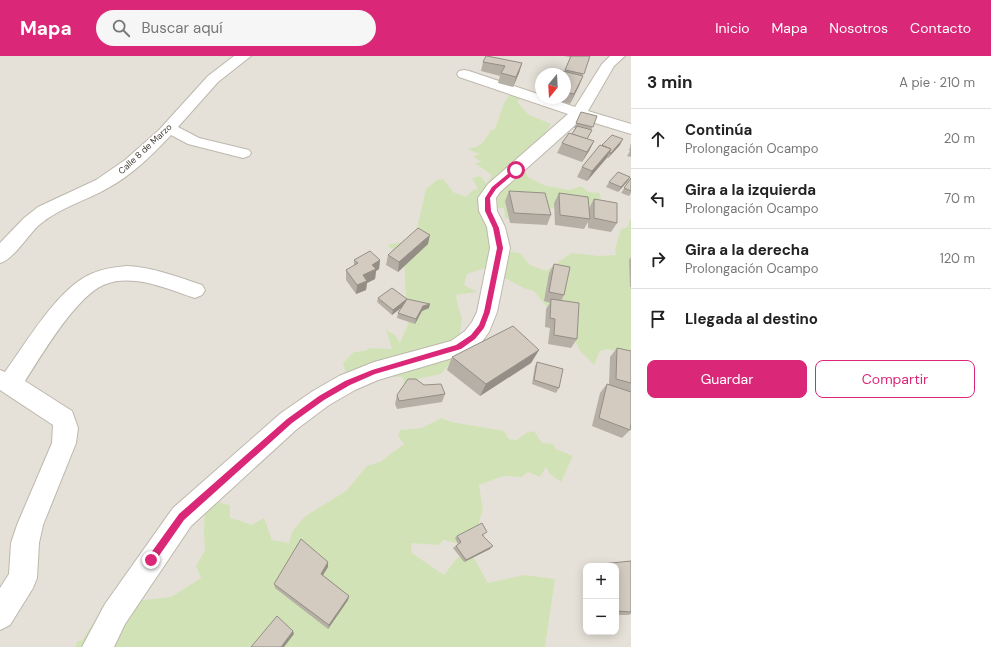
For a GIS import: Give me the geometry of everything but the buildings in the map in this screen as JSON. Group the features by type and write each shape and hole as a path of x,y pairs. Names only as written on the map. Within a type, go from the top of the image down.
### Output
{"street":[{"name":"Calle 8 de Marzo","path":"3,248 27,225 43,213 53,207 86,193 118,174 169,128 206,85 236,60 244,56"},
{"path":"97,647 115,614 182,517 289,421 321,398 347,383 374,372 458,348 473,337 481,326 487,312 500,248 496,228 488,211 487,198 494,188 579,113 609,64 618,56"},
{"path":"464,74 579,113 631,128"},
{"path":"169,128 194,141 243,153"},
{"path":"0,615 22,578 25,543 30,525 64,443 66,428 64,419 5,382 69,303 86,287 97,280 111,275 137,274 195,290"}],"shaded area":[{"path":"0,56 631,56 631,647 0,647"}],"green space":[{"path":"512,91 521,98 517,102 529,115 551,124 536,149 522,164 528,177 546,186 570,190 581,186 588,192 600,193 602,210 581,202 542,212 505,219 504,208 497,208 490,218 503,251 520,253 530,265 546,271 571,253 599,256 616,255 615,249 621,229 628,227 629,221 631,220 631,355 607,349 600,351 594,365 580,351 571,332 553,315 534,291 526,289 485,268 467,274 464,285 477,292 456,295 462,318 457,356 441,374 412,380 405,387 403,377 366,376 348,380 343,363 354,352 365,351 370,348 392,349 386,330 395,335 400,343 408,324 402,307 406,298 404,258 387,245 402,242 416,233 426,189 437,180 443,179 453,192 466,197 473,190 478,189 472,178 480,176 487,184 492,175 475,163 481,162 473,156 480,154 467,149 479,145 484,141 491,130 495,129 504,103"},
{"path":"441,418 451,422 504,431 509,439 517,440 526,433 534,431 542,443 553,444 556,449 573,456 561,482 551,475 546,467 540,477 528,472 522,477 503,476 479,485 483,510 479,522 479,535 466,545 443,540 439,545 411,543 412,553 444,575 457,558 471,553 488,583 524,575 555,579 545,647 75,647 77,642 82,640 112,595 143,600 171,597 201,578 196,566 205,550 205,495 224,504 230,505 230,518 251,525 264,518 272,540 289,543 292,532 304,517 346,491 367,466 380,462 404,444 398,436 400,430 422,428"}],"route":[{"path":"151,560 182,517 289,421 321,398 347,383 374,372 458,348 473,337 481,326 487,312 500,248 496,228 488,211 487,198 494,188 516,170"}]}
